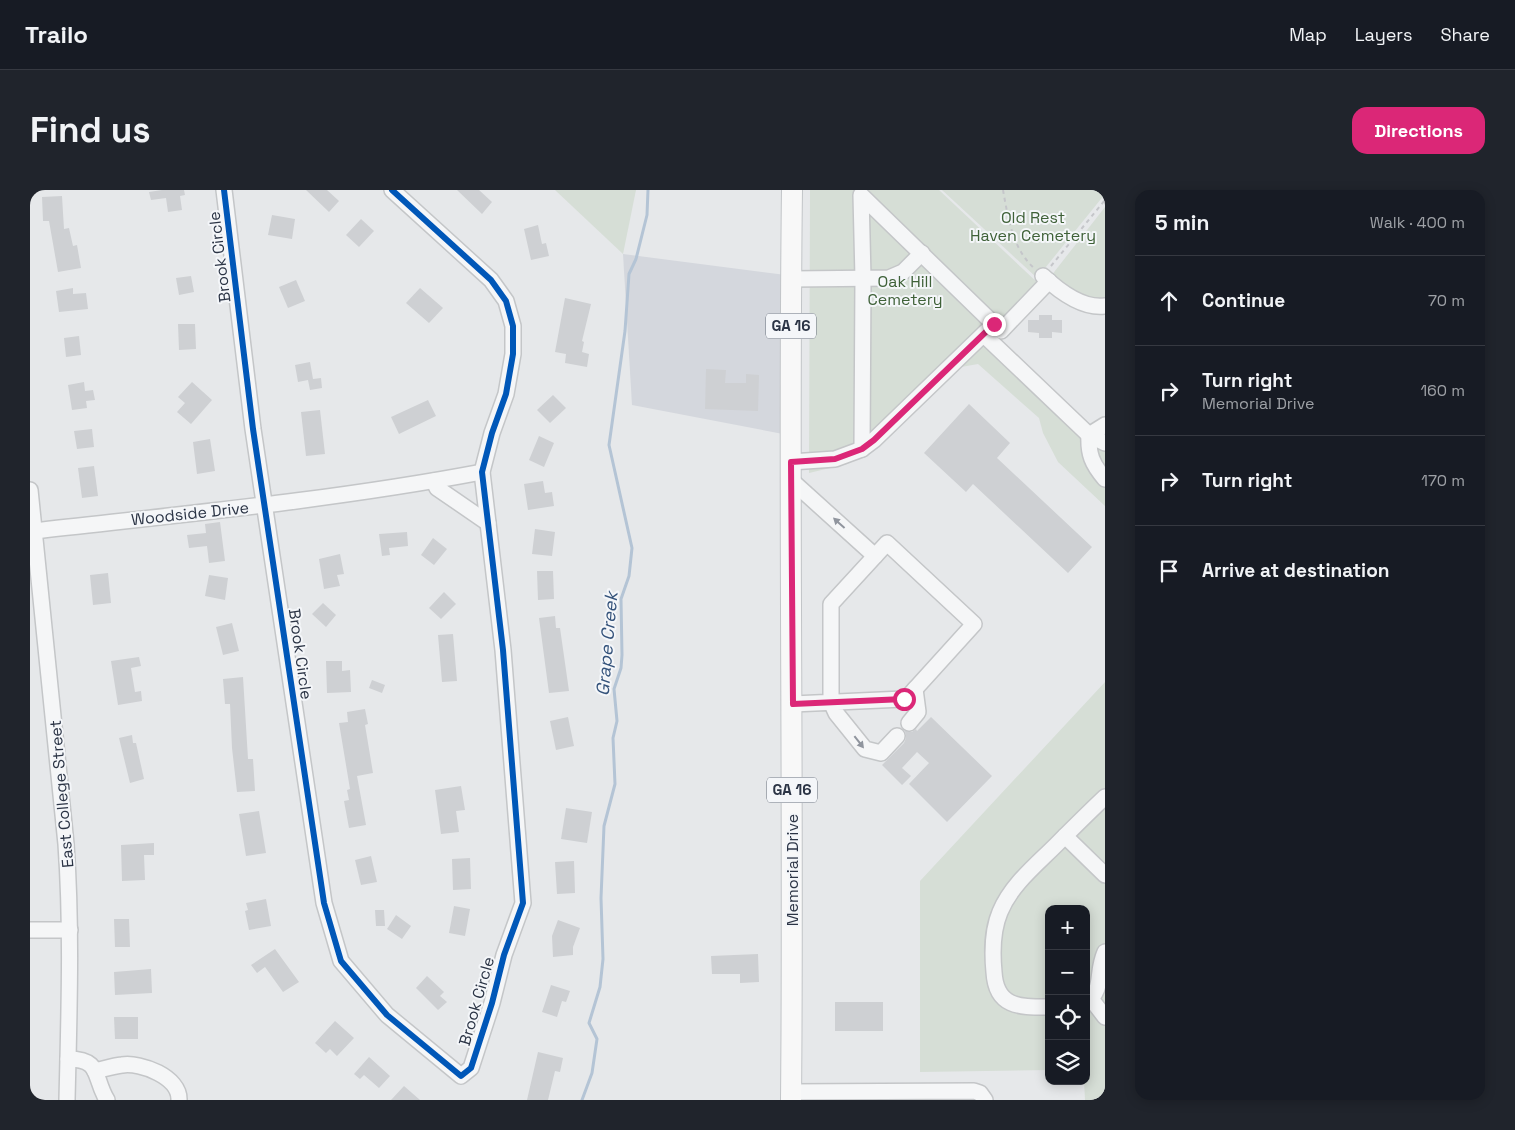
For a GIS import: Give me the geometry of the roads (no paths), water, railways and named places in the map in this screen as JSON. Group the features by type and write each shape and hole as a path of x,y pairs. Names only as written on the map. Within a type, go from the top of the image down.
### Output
{"main road":[{"name":"Memorial Drive","path":"791,1096 793,704 792,190"}],"street":[{"name":"Brook Circle","path":"224,190 252,419 324,903 341,961 387,1015 461,1076 471,1068 492,1003 504,955 523,902 503,650 482,472 492,433 506,394 512,354 512,326 506,301 491,280 392,190"},
{"path":"859,192 922,253 989,330 1089,434 1105,443"},
{"path":"859,192 863,278 862,449"},
{"path":"791,279 889,278 903,272 922,253"},
{"path":"875,556 792,471 862,449 874,440 989,330 1001,331 1046,279 1072,299 1097,307 1105,306"},
{"path":"862,414 870,423 886,429"},
{"path":"1089,434 1105,425"},
{"path":"1089,434 1088,450 1093,462 1105,479"},
{"name":"Woodside Drive","path":"34,531 266,505 434,481 482,472"},
{"path":"434,481 437,488 488,523"},
{"name":"East College Street","path":"30,490 70,900 67,1100"},
{"path":"793,704 831,702 906,699 974,624 887,543 831,604 831,702 836,713 865,749 881,753 897,736"},
{"path":"909,723 918,712 915,689"},
{"path":"1045,1007 1013,1005 1004,999 998,990 994,977 992,953 994,932 1000,911 1014,889 1029,871 1105,797"},
{"path":"1065,836 1105,875"},
{"path":"30,930 70,930"},
{"path":"1090,1001 1096,996 1100,986 1100,973 1105,952"},
{"path":"1090,1003 1105,1017"},
{"path":"68,1059 84,1060 90,1063 107,1100"},
{"path":"95,1071 123,1064 136,1065 167,1077 178,1090 179,1100"},
{"path":"791,1096 905,1096 974,1091 980,1093 985,1100"}],"waterway":[{"name":"Grape Creek","path":"582,1100 592,1073 597,1039 589,1023 600,987 603,959 601,898 604,826 615,784 613,738 617,721 614,689 621,668 621,599 629,576 632,548 609,445 625,331 629,274 636,259 647,215 648,190"}],"park label":[{"name":"Old Rest Haven Cemetery","path":"1033,226"},
{"name":"Oak Hill Cemetery","path":"905,290"}]}
